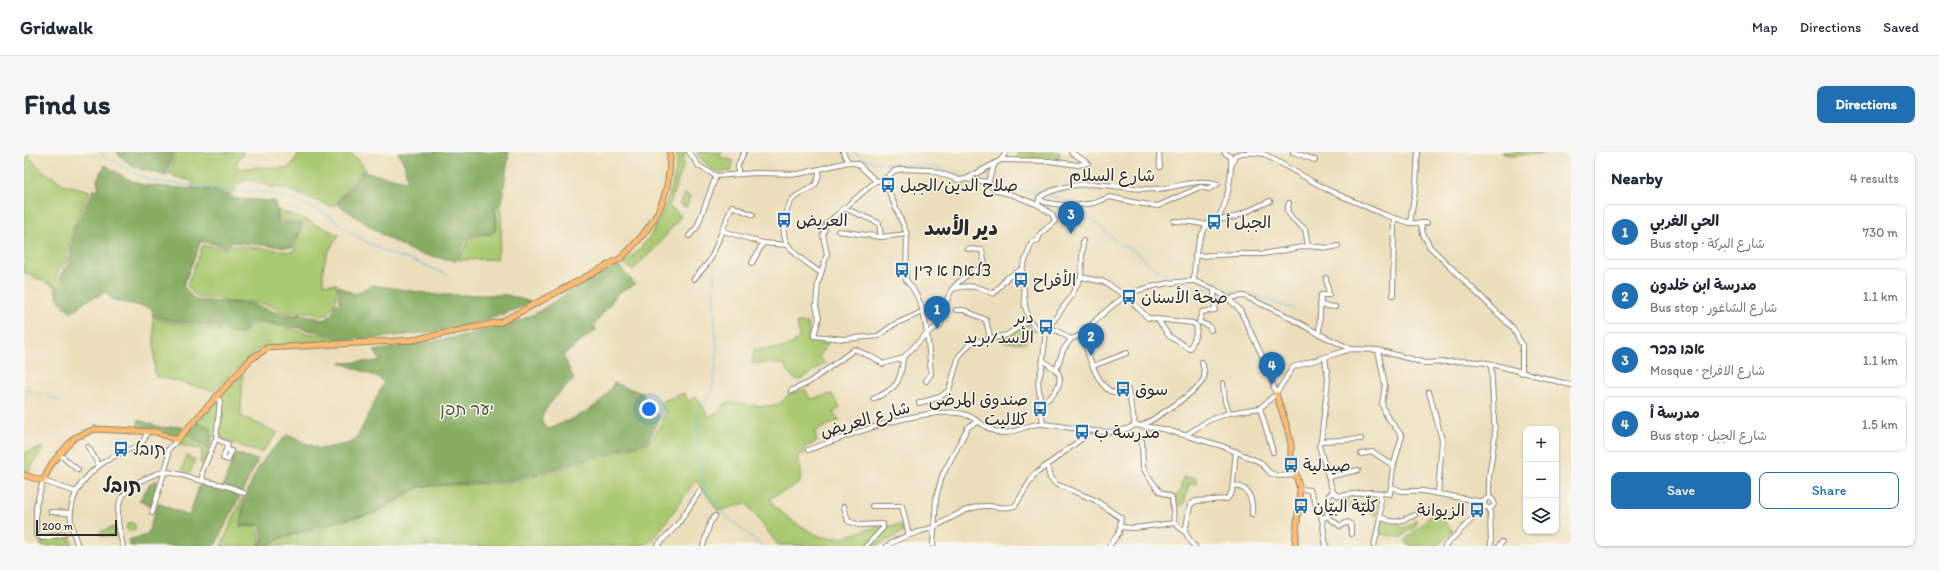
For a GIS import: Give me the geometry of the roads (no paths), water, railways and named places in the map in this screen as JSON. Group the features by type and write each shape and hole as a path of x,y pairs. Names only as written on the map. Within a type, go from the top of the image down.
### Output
{"main road":[{"path":"24,475 43,481 52,463 74,438 95,429 156,432 176,440 252,359 267,348 412,340 501,322 621,258 648,231 659,212 668,182 670,152"},
{"path":"1276,394 1287,427 1295,475 1300,489 1295,546"}],"street":[{"path":"689,152 699,166 716,176 738,174 799,174 848,162 858,164 876,181"},
{"path":"738,174 738,165 744,152"},
{"path":"843,152 848,162"},
{"path":"1001,160 1006,152"},
{"path":"966,179 1001,160 1050,161 1078,165 1088,163 1071,152"},
{"path":"1159,152 1160,167"},
{"path":"1224,152 1231,157"},
{"path":"1232,165 1231,157 1233,152"},
{"path":"1216,220 1224,208 1235,155 1252,152 1262,153 1326,189 1394,218 1410,223 1427,222"},
{"path":"1293,152 1315,160"},
{"path":"1410,223 1416,185 1418,152"},
{"path":"988,182 995,163"},
{"path":"922,312 899,322 878,336 844,339 814,336 818,318 816,297 821,273 828,254 823,235 826,224 876,181 884,180 894,171 902,169 931,170 959,180 966,179 988,182 995,190 1038,204 1052,214 1055,221 1040,234 1038,240 1032,242 1022,270 1029,320 1036,328 1046,331 1056,330 1071,338"},
{"path":"787,245 784,231 789,203 796,196 816,185 819,179 819,170"},
{"path":"689,236 697,227 716,176"},
{"path":"884,180 907,234 906,280 913,287 922,312 931,374 926,381"},
{"name":"شارع السلام","path":"1191,181 1211,182 1218,184 1209,189 1200,187 1158,206 1110,197 1094,203 1073,206 1044,202 1039,198 1045,193 1072,185 1120,186 1139,190 1171,187 1191,181"},
{"path":"1038,204 1039,198"},
{"path":"1194,281 1194,256 1200,238 1210,221 1235,217 1270,201"},
{"path":"1289,203 1287,211 1293,219 1305,229 1308,246"},
{"path":"694,279 708,263 732,206 753,215"},
{"path":"844,208 879,223 880,237"},
{"path":"1393,295 1394,218"},
{"path":"1174,221 1207,225"},
{"path":"1421,223 1423,234 1430,247 1513,328 1522,344 1522,373"},
{"path":"722,231 763,243 787,245 821,273"},
{"path":"838,231 880,237 907,234"},
{"path":"1043,424 1041,403 1038,399 1038,382 1043,360 1046,331 1070,298 1081,277 1083,241"},
{"path":"752,263 763,243"},
{"path":"1194,256 1263,254 1308,246 1329,248 1338,246"},
{"path":"791,391 808,383 855,349 869,357 876,358 883,364 903,358 926,334 941,324 944,306 952,289 965,274 985,266 982,250 968,249"},
{"path":"952,289 964,285 978,287 993,294 1007,278 1022,270"},
{"path":"1081,277 1104,282 1126,296 1148,318 1193,323 1197,326 1196,334 1190,349 1169,336 1158,320"},
{"path":"1319,334 1321,295 1328,295 1326,278"},
{"path":"1056,371 1063,350 1071,338 1086,333 1094,322 1126,296 1154,287 1183,281 1194,281 1214,289 1230,300 1243,316 1252,339 1267,366 1276,394"},
{"path":"1211,330 1209,326 1199,322 1199,316 1202,312 1215,310 1216,304 1214,289"},
{"path":"1230,300 1234,297 1244,296 1351,349"},
{"path":"1320,305 1336,307"},
{"path":"956,310 964,310 986,320 990,338"},
{"path":"919,403 940,397 949,390 959,356 970,343 1007,335 1029,320"},
{"path":"1086,333 1086,349 1103,384 1110,391 1117,393 1128,390 1135,425"},
{"path":"1186,435 1209,420 1229,413 1260,408 1276,394 1294,367 1351,349 1378,350 1425,363 1466,361 1491,364 1571,385"},
{"path":"1325,358 1328,380 1327,398 1319,450 1333,492 1338,496 1379,493 1390,494 1394,466 1402,436 1386,415 1382,404 1385,385 1378,350"},
{"path":"1093,366 1127,353"},
{"path":"873,398 889,392 899,381 903,358"},
{"path":"1041,403 1052,396 1057,390 1059,377 1056,371 1043,360"},
{"path":"1142,426 1183,399 1200,384 1204,377 1202,362"},
{"path":"1445,546 1489,498 1489,477 1495,436 1491,364"},
{"path":"1223,383 1225,401 1229,413"},
{"path":"1429,392 1442,440 1438,494"},
{"path":"204,481 202,472 216,439 220,401 216,397"},
{"path":"1260,408 1273,452"},
{"name":"شارع العريض","path":"808,450 877,426 939,413 958,413 970,416 977,422 1001,433 1036,424 1087,432 1129,429 1135,425 1163,429 1236,451 1260,462 1270,473 1279,476 1295,475"},
{"path":"934,546 936,498 942,476 968,427 977,422"},
{"path":"78,546 73,532 70,513 72,501 76,492 87,476 99,465 121,453 141,445 144,442 147,432"},
{"path":"887,546 893,541 935,526 966,510 984,506 1004,509 1015,506 1034,474 1047,466 1084,437 1087,432"},
{"path":"216,439 228,444 226,449"},
{"path":"1321,441 1361,439"},
{"path":"152,513 168,460 168,450 176,440"},
{"path":"1142,441 1143,467 1160,492 1172,497 1174,523 1185,532 1193,546"},
{"path":"88,447 99,465"},
{"path":"1185,532 1190,505 1196,501 1227,499 1232,492 1236,451"},
{"path":"1361,454 1373,452 1394,466"},
{"path":"59,454 78,470"},
{"path":"1047,466 1050,478 1056,484 1095,500 1121,518 1119,533 1109,546"},
{"path":"1328,477 1358,470"},
{"path":"123,546 116,514 126,490 135,483 164,472 215,482 244,493"},
{"path":"64,534 43,538 36,535 36,506 43,481 76,492"},
{"path":"1233,485 1241,487 1249,494 1252,499 1252,514"},
{"path":"1391,487 1402,491 1424,491 1484,504 1490,509"},
{"path":"1300,489 1310,490 1325,518 1340,526 1348,522 1351,525 1351,534"},
{"path":"657,546 678,524 700,491"},
{"path":"1326,546 1325,518 1329,495 1333,492"},
{"path":"1374,546 1381,517 1379,493"},
{"path":"1489,498 1494,503 1490,509 1491,546"},
{"path":"844,506 848,521 859,525 883,524 883,528 872,537 866,546"},
{"path":"872,506 902,506 909,535"},
{"path":"51,512 70,513"},
{"path":"1381,517 1391,522 1402,521 1414,515"},
{"path":"703,546 710,523 715,516"},
{"path":"1120,527 1134,528 1174,523"}],"waterway":[{"path":"100,152 107,158 149,180 231,191 257,191 296,200 326,214 361,239 384,251 448,275"},
{"path":"854,152 862,158 872,161 929,166 963,177"},
{"path":"975,182 989,186"},
{"path":"994,187 1043,193"},
{"path":"1048,195 1063,199 1070,204"},
{"path":"1075,207 1088,216 1118,243 1135,251 1154,268 1180,280"},
{"path":"715,271 713,288 717,355 715,374 711,394 697,412 696,426 702,477 705,489 726,516 762,546"},
{"path":"1186,283 1197,288 1209,289"},
{"path":"1219,290 1257,296 1294,310"},
{"path":"24,389 62,401"}],"place":[{"name":"صلاح الدين/الجبل","path":"888,185"},
{"name":"العريض","path":"784,220"},
{"name":"الجبل أ","path":"1214,222"},
{"name":"אבו בכר","path":"1071,234"},
{"name":"צלאח א דין","path":"902,270"},
{"name":"الأفراح","path":"1021,280"},
{"name":"صحة الأسنان","path":"1129,297"},
{"name":"دير الأسد/بريد","path":"1046,327"},
{"name":"الحي الغربي","path":"937,329"},
{"name":"مدرسة ابن خلدون","path":"1091,356"},
{"name":"مدرسة أ","path":"1272,385"},
{"name":"سوق","path":"1123,389"},
{"name":"صندوق المرضى كلاليت","path":"1040,409"},
{"name":"مدرسة ب","path":"1082,432"},
{"name":"תובל","path":"121,449"},
{"name":"صيدلية","path":"1291,465"},
{"name":"كلّيّة البيّان","path":"1301,506"},
{"name":"الزيوانة","path":"1477,510"}],"district":[{"name":"دير الأسد","path":"961,228"},
{"name":"תובל","path":"122,485"}],"park label":[{"name":"יער תפן","path":"467,409"}]}
